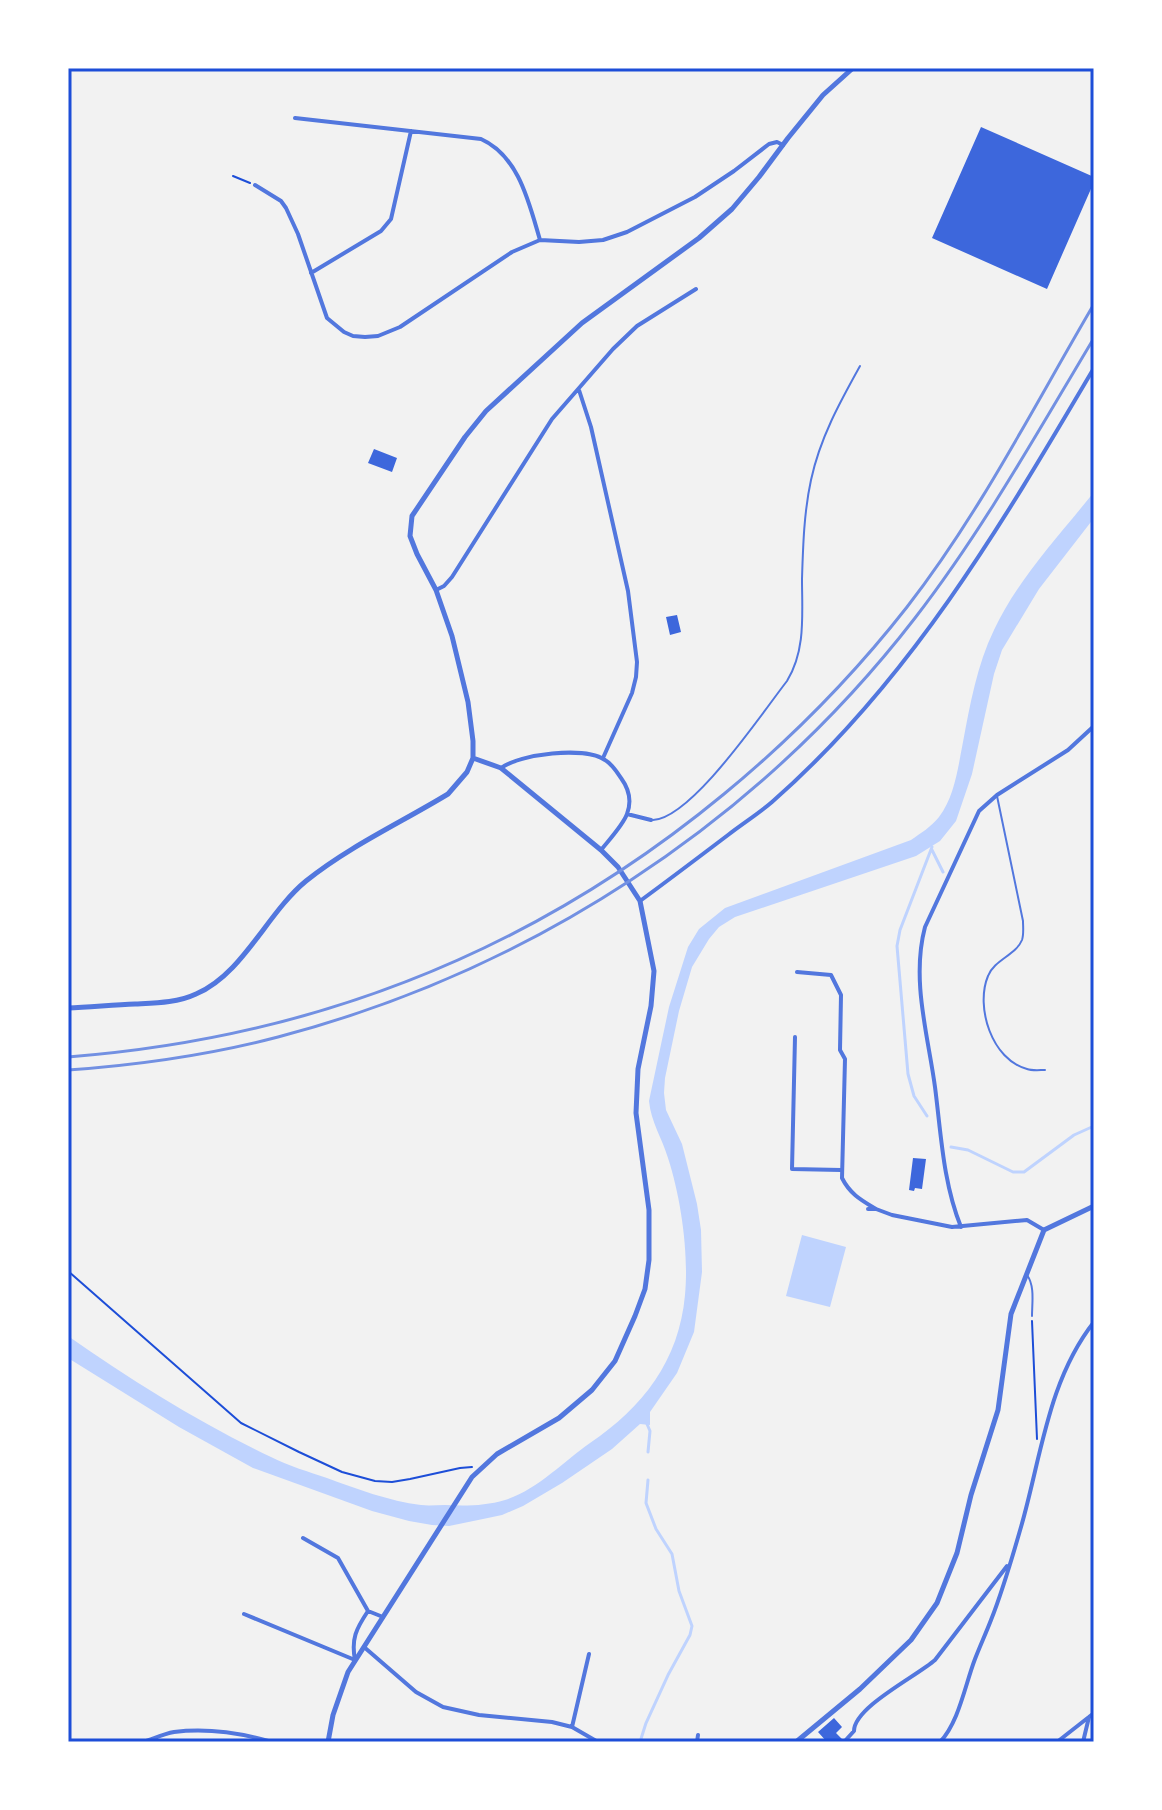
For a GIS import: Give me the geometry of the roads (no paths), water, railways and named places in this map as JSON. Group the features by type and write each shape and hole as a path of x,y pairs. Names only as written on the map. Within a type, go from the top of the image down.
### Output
{"street":[{"path":"68,1008 174,1001 209,988 236,962 289,896 306,881 448,794 467,772 473,758 468,702 452,636 436,590 410,536 412,516 486,411 582,323 699,238 732,209 823,95 853,68"},
{"path":"295,118 481,139 496,145 523,185 540,240"},
{"path":"311,273 381,231 391,219 411,131"},
{"path":"255,185 274,196 286,208 327,318 353,336 378,336 400,327 512,252 540,240 603,240 627,232 695,197 769,144 777,142 783,145"},
{"path":"436,590 452,577 552,419 637,326 696,289"},
{"path":"640,901 771,803 879,693 976,562 1094,368"},
{"path":"578,390 591,427 628,591 637,662 632,693 603,758"},
{"path":"961,1227 947,1178 924,1019 919,972 925,927 979,811 997,795 1068,750 1094,726"},
{"path":"501,768 538,755 588,754 603,758 627,787 630,798 627,814 601,850"},
{"path":"328,1742 333,1715 355,1660 462,1492 481,1467 497,1454 559,1418 592,1390 610,1369 624,1344 645,1289 650,1234 636,1113 638,1069 651,1006 654,971 640,901 618,867 601,850 501,768 473,758"},
{"path":"627,814 651,820"},
{"path":"797,972 831,975 841,995 840,1050 845,1059 841,1170 847,1189 876,1209 944,1226 1027,1220 1044,1230"},
{"path":"795,1037 792,1169 841,1170"},
{"path":"796,1742 860,1689 911,1640 937,1603 957,1553 971,1495 998,1410 1011,1314 1026,1274 1044,1230 1094,1206"},
{"path":"868,1209 876,1209"},
{"path":"940,1742 950,1731 992,1617 1022,1525 1058,1391 1073,1353 1094,1322"},
{"path":"303,1538 338,1558 368,1611 383,1617"},
{"path":"844,1742 854,1731 854,1724 861,1714 935,1660 1009,1565"},
{"path":"355,1660 352,1646 356,1630 368,1611"},
{"path":"244,1614 355,1660"},
{"path":"364,1647 416,1692 443,1707 479,1715 552,1722 572,1727 598,1742"},
{"path":"572,1727 589,1654"},
{"path":"1057,1742 1092,1715"},
{"path":"1083,1742 1092,1715"},
{"path":"143,1742 171,1733 196,1731 249,1736 272,1742"},
{"path":"697,1742 698,1735"}],"lane":[{"path":"651,820 662,820 671,814 711,779 795,668 802,637 803,539 811,480 830,422 860,366"},
{"path":"997,795 1023,932 1019,944 988,975 984,1001 987,1027 995,1044 1011,1061 1028,1070 1045,1070"},
{"path":"1026,1274 1032,1286 1032,1316"}],"water":[{"path":"1094,492 1094,518 1039,589 1002,650 972,774 956,821 940,841 916,856 735,917 719,927 692,967 679,1011 664,1093 666,1110 682,1144 697,1204 702,1272 694,1332 677,1373 650,1412 650,1425 640,1424 612,1449 523,1506 483,1519 449,1526 432,1525 372,1511 253,1468 179,1427 68,1358 68,1336 167,1401 271,1457 373,1494 421,1505 482,1504 517,1495 539,1483 609,1429 642,1398 666,1361 675,1341 685,1295 686,1262 680,1208 673,1174 649,1101 669,1007 688,947 699,929 725,908 911,840 936,821 952,791 975,685 994,630 1027,576"},
{"path":"802,1235 846,1247 830,1307 786,1296"}],"waterway":[{"path":"927,1116 914,1096 908,1074 897,946 900,930 932,847"},
{"path":"932,850 943,872"},
{"path":"951,1147 968,1150 1013,1172 1024,1172 1074,1135 1094,1126"},
{"path":"647,1424 650,1431 648,1452"},
{"path":"640,1742 692,1626 679,1591 672,1554 656,1529 646,1503 648,1480"}],"railway":[{"path":"68,1057 159,1047 248,1030 334,1007 417,977 498,941 576,899 651,850 774,751 843,682 886,633 959,534 1094,304"},
{"path":"68,1070 147,1062 226,1049 278,1037 371,1008 461,973 548,930 631,880 710,824 784,761 852,692 915,618 1009,481 1094,338"}]}
